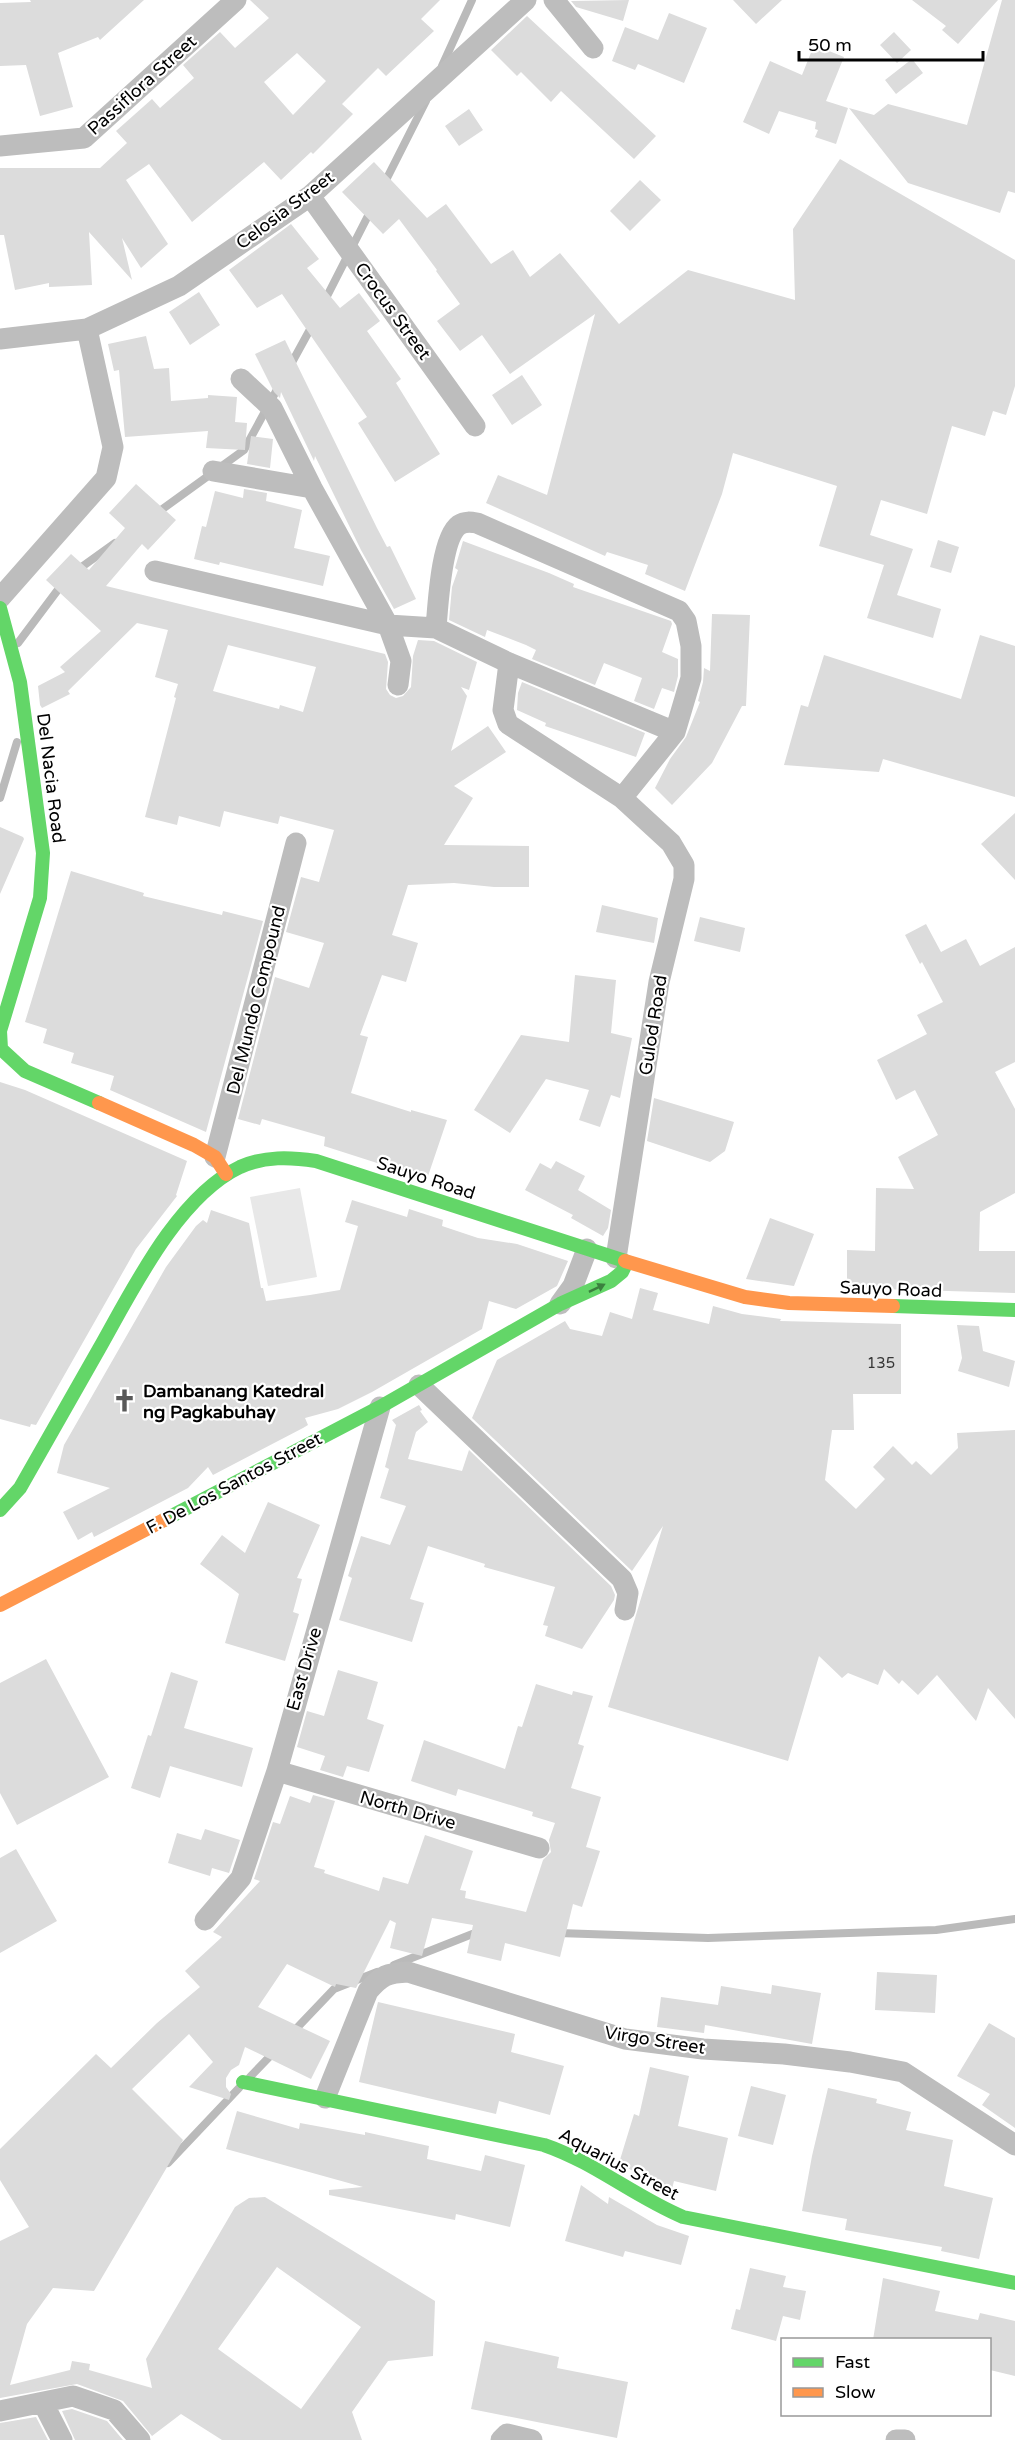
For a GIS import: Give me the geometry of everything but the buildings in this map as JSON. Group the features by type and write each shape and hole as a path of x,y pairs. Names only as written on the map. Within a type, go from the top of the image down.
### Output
{"street":[{"name":"Passiflora Street","path":"0,146 84,138 236,0"},
{"name":"Celosia Street","path":"0,339 87,329 179,286 310,196 526,0"},
{"path":"554,0 593,48"},
{"name":"Crocus Street","path":"310,196 475,426"},
{"path":"0,598 106,478 113,447 87,329"},
{"path":"241,378 272,408 312,488 388,625 400,661 398,685"},
{"path":"213,471 312,488"},
{"path":"436,628 443,561 450,539 458,526 467,521 477,523 679,611 686,621 692,646 691,678 675,732 630,804"},
{"path":"155,572 388,625 436,628 509,663 675,732"},
{"name":"Del Nacia Road","path":"0,608 20,682 43,854 40,898 0,1031 1,1049 25,1071 194,1145 221,1165"},
{"name":"Gulod Road","path":"509,663 503,710 508,724 630,804 680,854 684,865 684,879 658,982 621,1260"},
{"name":"Del Mundo Compound","path":"221,1165 296,843"},
{"name":"Sauyo Road","path":"0,1510 20,1488 151,1258 221,1165 296,1156 621,1260 745,1297 789,1303 1015,1310"},
{"name":"F. De Los Santos Street","path":"560,1304 573,1286 587,1249"},
{"name":"F. De Los Santos Street","path":"0,1605 380,1407 560,1304 611,1281 621,1272 621,1260"},
{"path":"419,1385 622,1579 628,1593 625,1610"},
{"name":"East Drive","path":"205,1920 242,1878 277,1771 302,1674 380,1407"},
{"name":"North Drive","path":"277,1771 539,1848"},
{"name":"Virgo Street","path":"325,2098 368,1991 388,1973 408,1972 625,2039 703,2049 817,2058 903,2072 1015,2145"},
{"name":"Aquarius Street","path":"243,2082 544,2145 565,2152 664,2209 684,2217 1015,2283"},
{"path":"0,2410 73,2396 114,2410 140,2440"},
{"path":"43,2403 62,2440"},
{"path":"501,2440 507,2434 532,2440"},
{"path":"896,2440 905,2440"}],"shaded area":[{"path":"300,1188 317,1277 268,1286 250,1197"}],"waterway":[{"path":"442,66 472,0"},
{"path":"384,184 426,101"},
{"path":"324,302 372,208"},
{"path":"290,366 313,324"},
{"path":"157,513 244,450 280,384"},
{"path":"76,571 115,543"},
{"path":"18,643 63,583"},
{"path":"0,798 17,742"},
{"path":"558,1933 708,1938 936,1930 1015,1919"},
{"path":"394,1965 480,1931"},
{"path":"293,2032 334,1989 377,1972"},
{"path":"250,2077 275,2051"},
{"path":"168,2163 239,2088"}],"traffic: fast":[{"path":"0,608 20,682 43,853 40,898 0,1031 1,1049 25,1071 99,1103"},
{"path":"0,1510 20,1488 126,1300 176,1222 217,1181 249,1163 278,1158 316,1161 625,1261"},
{"path":"164,1520 380,1407 560,1304 611,1281 622,1272 627,1262"},
{"path":"893,1306 1015,1310"},
{"path":"243,2082 544,2145 580,2161 683,2217 1015,2283"}],"traffic: slow":[{"path":"99,1103 194,1145 215,1157 226,1174"},
{"path":"625,1261 745,1297 789,1303 893,1306"},
{"path":"0,1605 164,1520"}],"place":[{"name":"Dambanang Katedral ng Pagkabuhay","path":"125,1401"}]}
